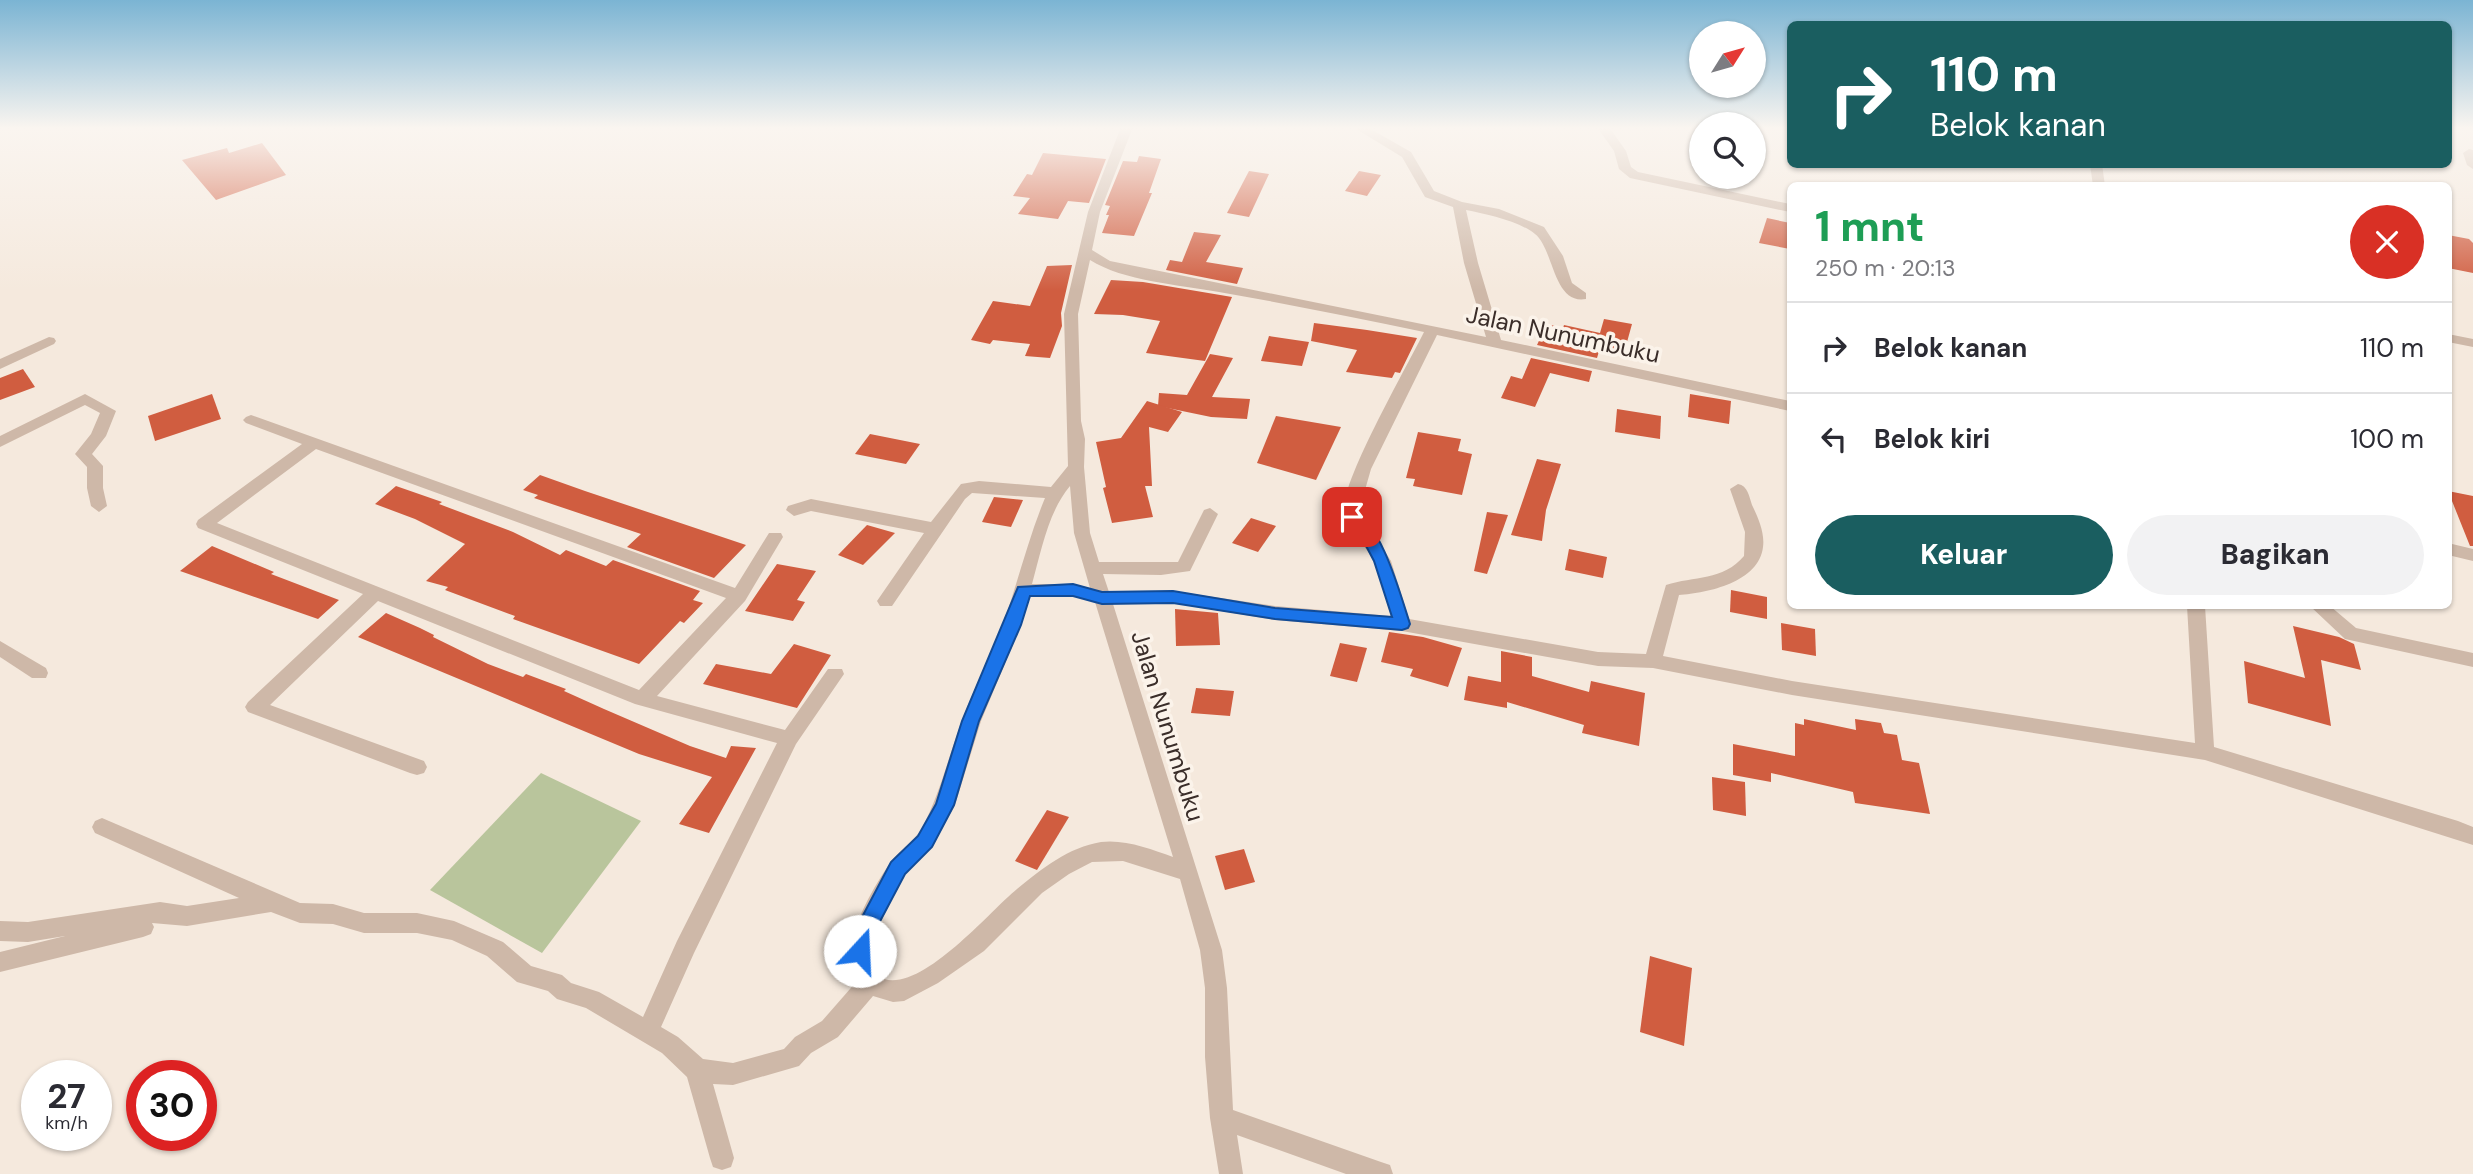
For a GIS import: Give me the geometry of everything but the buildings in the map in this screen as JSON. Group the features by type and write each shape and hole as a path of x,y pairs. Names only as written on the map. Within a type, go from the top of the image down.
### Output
{"street":[{"name":"Jalan Nunumbuku","path":"1106,182 1094,212 1071,314 1073,421 1077,439 1076,467 1082,533 1211,950 1216,988 1217,1057 1222,1118 1231,1174"},
{"path":"1422,182 1429,194 1459,205 1494,212 1539,230 1556,256 1566,285 1581,296"},
{"path":"1669,182 1787,207"},
{"path":"1459,205 1471,264 1495,344"},
{"name":"Jalan Nunumbuku","path":"1084,251 1096,261 1114,268 1322,306 1787,405"},
{"path":"1402,624 1382,561 1369,537 1356,524 1351,510 1363,469 1432,331"},
{"path":"2452,339 2473,343"},
{"path":"0,365 49,341"},
{"path":"0,442 85,398 108,411 98,436 83,454 94,466 99,506"},
{"path":"251,420 739,596"},
{"path":"312,444 204,524 642,699 789,739"},
{"path":"1076,467 1055,493 1037,538 1012,625 971,721 945,805 925,841 898,868 868,925 860,951 860,962 870,981 877,987 893,992 904,991 970,949 1016,903 1048,877 1083,856 1113,851 1161,862 1189,873"},
{"path":"886,601 959,495 967,488 979,486 1055,493"},
{"path":"1653,661 1672,589 1723,579 1750,562 1756,550 1738,489"},
{"path":"794,510 811,505 936,529"},
{"path":"1092,568 1122,566 1165,570 1184,567 1210,514"},
{"path":"642,699 739,596 775,537"},
{"path":"2452,550 2473,555"},
{"path":"1023,591 1073,590 1102,598 1173,597 1275,614 1402,624 1598,659 1653,661 1792,688 2205,752 2473,836"},
{"path":"375,593 254,706 417,767"},
{"path":"2196,609 2205,752"},
{"path":"2322,609 2351,634 2473,660"},
{"path":"0,648 39,674"},
{"path":"647,1032 685,948 789,739 835,674"},
{"path":"102,827 300,914 333,914 364,923 417,923 454,931 495,950 525,975 554,982 565,992 591,999 670,1045 697,1070 722,1158"},
{"path":"0,962 187,916 271,903"},
{"path":"0,931 28,932 160,912 187,916"},
{"path":"697,1070 733,1074 791,1058 803,1045 830,1028 870,981"},
{"path":"1222,1118 1381,1174"}],"green space":[{"path":"541,773 641,821 542,953 430,890"}],"route":[{"path":"860,951 868,925 898,868 925,841 945,805 971,721 1012,625 1023,591 1073,590 1102,598 1173,597 1275,614 1402,624 1382,561 1369,537 1352,517"}]}
